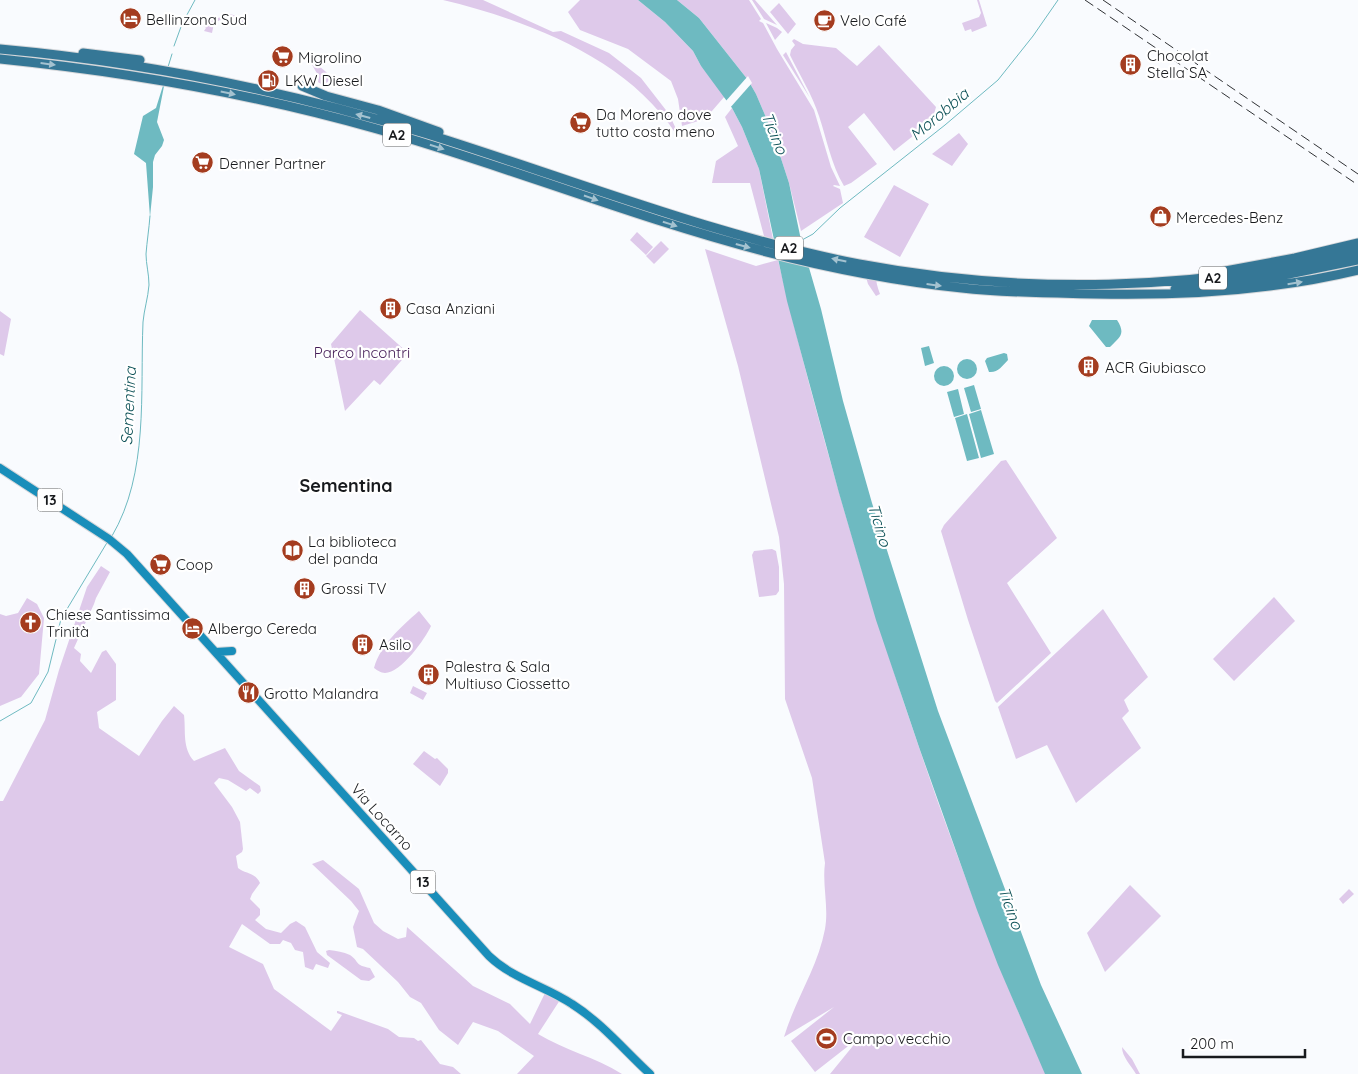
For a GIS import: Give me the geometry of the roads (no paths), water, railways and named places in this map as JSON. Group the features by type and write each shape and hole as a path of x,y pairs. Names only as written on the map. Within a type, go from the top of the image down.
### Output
{"highway":[{"name":"A2","path":"0,52 14,46 83,52 140,60"},
{"name":"A2","path":"0,52 70,66 159,75 262,90 411,129 510,161"},
{"name":"A2","path":"182,79 377,129 610,200 649,208 693,222 886,273 1065,284 1160,283 1224,277 1298,265 1358,252"},
{"name":"A2","path":"302,86 326,96 397,116 610,200 643,216 816,264 886,273 980,290 1163,295 1236,291 1303,282 1358,270"},
{"name":"A2","path":"1065,284 1077,282 1120,282 1189,276 1273,262 1358,243"},
{"name":"A2","path":"1092,294 1225,284 1295,273 1358,260"}],"main road":[{"name":"Via Locarno","path":"0,468 100,532 141,567 493,960 514,974 556,994 582,1011 650,1074"},
{"path":"216,652 232,651"}],"water":[{"name":"Ticino","path":"638,0 677,0 699,18 748,80 773,134 789,183 801,240 872,503 938,711 1041,985 1082,1074 1045,1074 998,965 977,910 876,620 839,493 787,301 759,169 742,127 732,108 701,66 693,51 665,22"},
{"path":"166,76 157,122 164,140 153,162 150,217 146,163 134,154 143,116 156,108"},
{"path":"1092,320 1117,320 1120,325 1121,335 1117,341 1110,347 1106,347 1089,326"},
{"path":"929,346 934,363 925,366 921,348"},
{"path":"1004,353 1007,354 1008,360 1002,367 989,372 985,361 987,358"},
{"path":"967,359 974,362 977,369 974,376 967,379 960,376 957,369 960,362"},
{"path":"944,366 951,369 954,376 951,383 944,386 937,383 934,376 937,369"},
{"path":"974,385 981,409 971,412 964,388"},
{"path":"958,389 964,414 954,417 947,392"},
{"path":"981,410 994,454 981,458 969,414"},
{"path":"967,414 979,458 967,461 955,418"}],"waterway":[{"name":"Sementina","path":"174,46 182,24 195,0"},
{"name":"Morobbia","path":"802,240 813,234 840,208 945,125 998,80 1033,36 1058,0"},
{"name":"Sementina","path":"168,67 172,54"},
{"name":"Sementina","path":"112,536 124,512 132,486 137,459 142,404 143,322 149,285 146,254 150,216"},
{"name":"Sementina","path":"0,721 31,703 48,672 61,619 108,541"}],"railway":[{"path":"1085,0 1358,185"},
{"path":"1103,0 1358,174"}],"place":[{"name":"Bellinzona Sud","path":"130,19"},
{"name":"Velo Café","path":"824,20"},
{"name":"Migrolino","path":"282,57"},
{"name":"Chocolat Stella SA","path":"1131,64"},
{"name":"LKW Diesel","path":"269,80"},
{"name":"Da Moreno dove tutto costa meno","path":"580,123"},
{"name":"Denner Partner","path":"203,163"},
{"name":"Mercedes-Benz","path":"1160,217"},
{"name":"Casa Anziani","path":"390,308"},
{"name":"ACR Giubiasco","path":"1089,367"},
{"name":"La biblioteca del panda","path":"292,550"},
{"name":"Coop","path":"160,564"},
{"name":"Grossi TV","path":"305,588"},
{"name":"Chiese Santissima Trinità","path":"30,623"},
{"name":"Albergo Cereda","path":"192,628"},
{"name":"Asilo","path":"363,644"},
{"name":"Palestra & Sala Multiuso Ciossetto","path":"429,675"},
{"name":"Grotto Malandra","path":"248,693"},
{"name":"Campo vecchio","path":"827,1038"}],"district":[{"name":"Sementina","path":"346,485"}],"park label":[{"name":"Parco Incontri","path":"362,352"}]}
